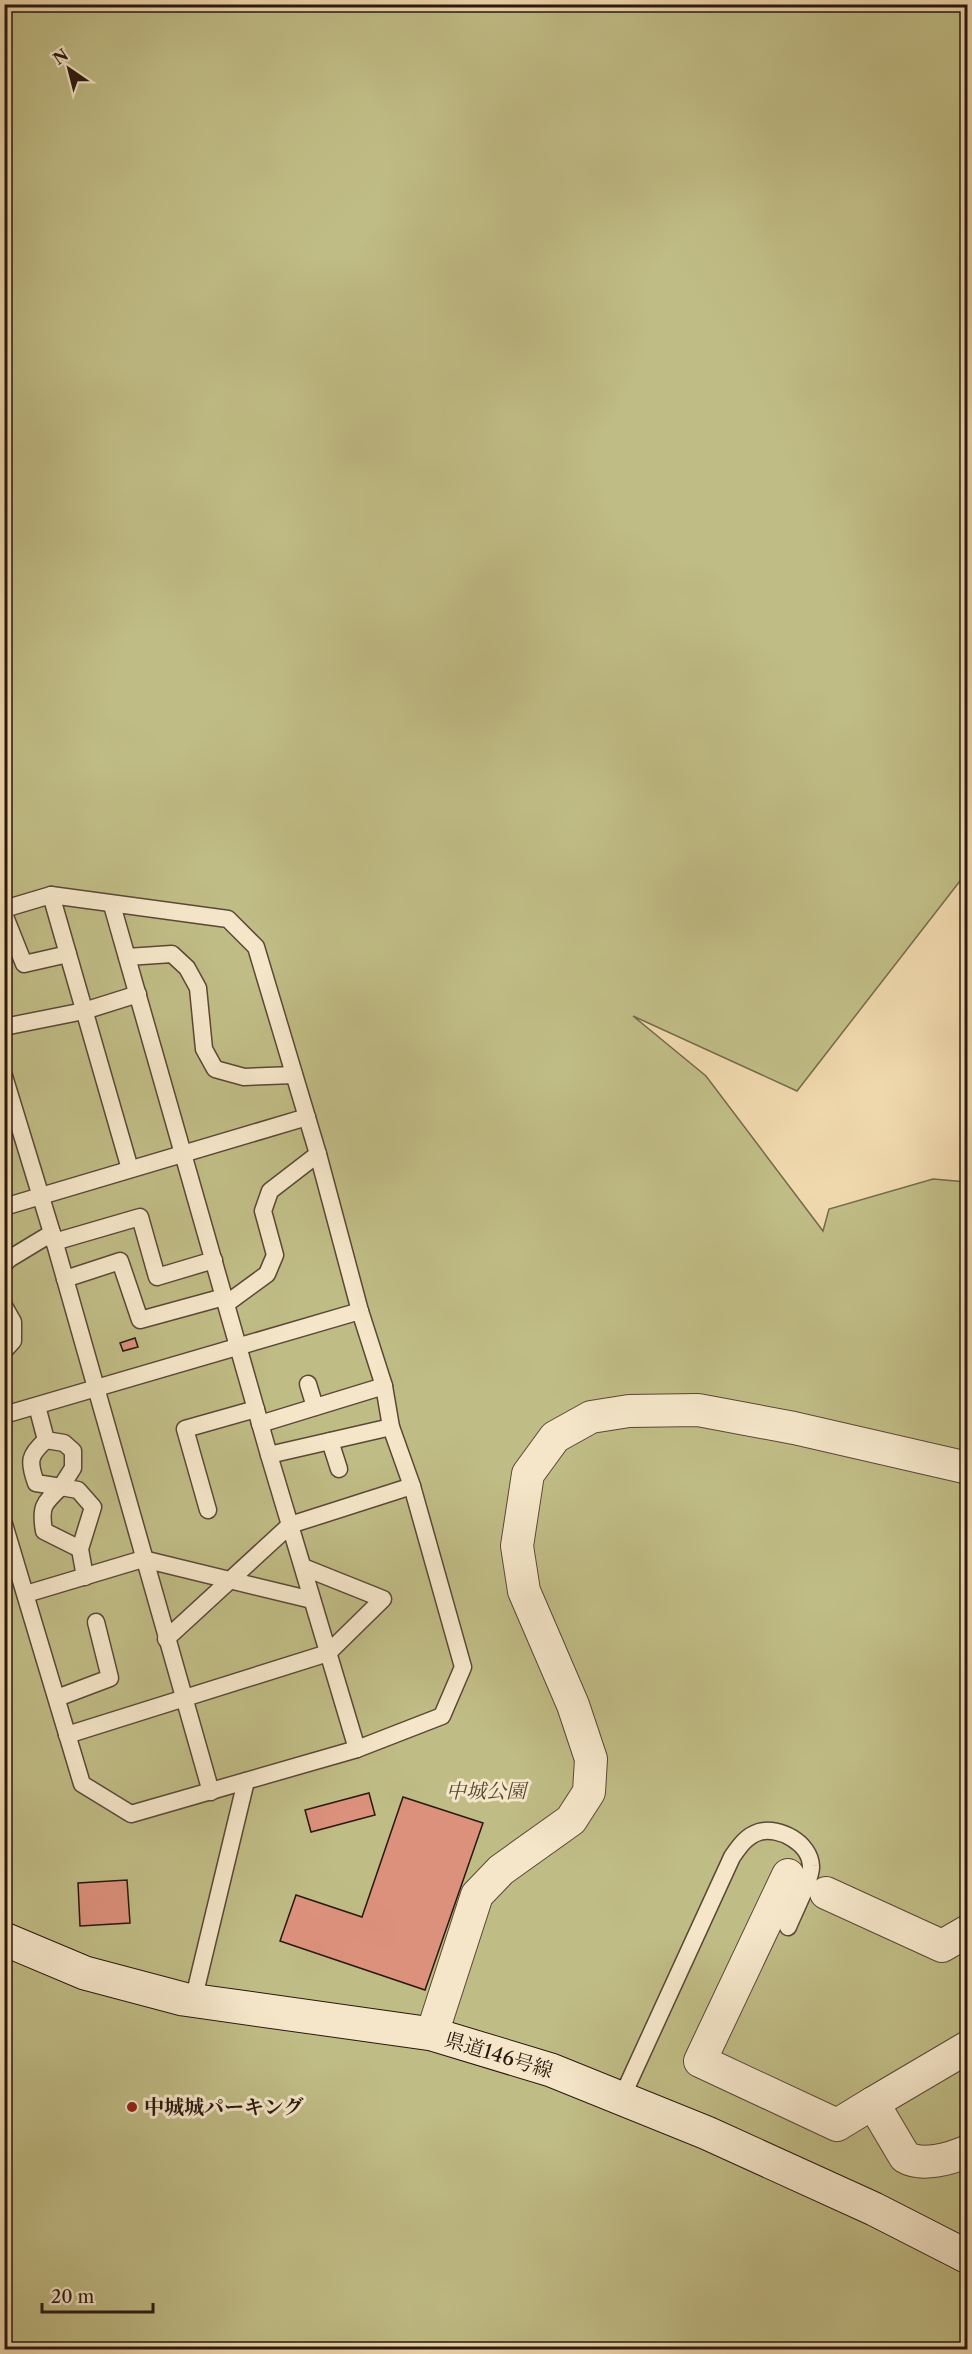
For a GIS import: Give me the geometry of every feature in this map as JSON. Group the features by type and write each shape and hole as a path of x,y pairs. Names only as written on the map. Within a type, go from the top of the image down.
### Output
{"main road":[{"name":"県道146号線","path":"4,1940 85,1973 193,2001 432,2034 551,2070 622,2097 874,2209 968,2257"}],"street":[{"path":"432,2034 477,1895 501,1870 571,1820 589,1792 591,1759 573,1705 524,1591 517,1546 528,1474 555,1437 591,1417 629,1411 698,1410 794,1428 968,1468"},
{"path":"788,1875 700,2061 837,2125 968,2047"},
{"path":"826,1893 942,1946 968,1931"},
{"path":"873,2103 905,2157 913,2161 946,2159 968,2151"}],"lane":[{"path":"51,895 130,1169"},
{"path":"4,909 51,895 228,920 256,946 318,1154 360,1311 384,1386 392,1427 412,1486 464,1667 442,1716 357,1749 131,1814 82,1784 4,1524"},
{"path":"112,905 269,1455 357,1749"},
{"path":"4,915 24,964 68,954"},
{"path":"127,957 172,954 187,968 198,988 204,1049 215,1069 244,1077 294,1075"},
{"path":"4,1027 84,1011 138,994"},
{"path":"4,1076 65,1278 211,1792"},
{"path":"4,1207 307,1117"},
{"path":"65,1278 120,1261 140,1320 225,1300 267,1274 274,1256 263,1211 270,1191 318,1154"},
{"path":"4,1264 9,1259 53,1238 140,1217 158,1277 214,1260"},
{"path":"4,1306 13,1322 14,1341 4,1351"},
{"path":"4,1415 360,1311"},
{"path":"308,1384 315,1407"},
{"path":"207,1509 185,1429 315,1407 384,1386"},
{"path":"37,1406 46,1440"},
{"path":"269,1455 392,1427"},
{"path":"46,1440 33,1451 30,1467 36,1483 78,1490 93,1507 80,1549 85,1577"},
{"path":"46,1440 63,1443 73,1451 73,1468 61,1487 46,1501 41,1513 44,1532 80,1549"},
{"path":"330,1441 339,1469"},
{"path":"166,1639 290,1525 412,1486"},
{"path":"26,1594 143,1559 312,1600"},
{"path":"67,1735 328,1653 383,1599 303,1567"},
{"path":"57,1698 110,1678 96,1622"},
{"path":"193,2001 246,1781"},
{"path":"622,2097 732,1857 744,1841 758,1832 774,1830 788,1835 804,1848 812,1866 788,1927"}],"green space":[{"name":"中城公園","path":"5,5 967,5 967,872 797,1091 633,1016 706,1076 823,1231 829,1209 933,1179 967,1182 967,2349 5,2349"}],"building":[{"path":"135,1338 138,1347 123,1351 120,1343"},
{"path":"369,1793 375,1815 311,1832 305,1810"},
{"path":"403,1797 483,1823 425,1990 280,1941 296,1895 362,1917"},
{"path":"127,1880 130,1923 80,1926 78,1883"}],"place":[{"name":"中城城パーキング","path":"132,2107"}]}
